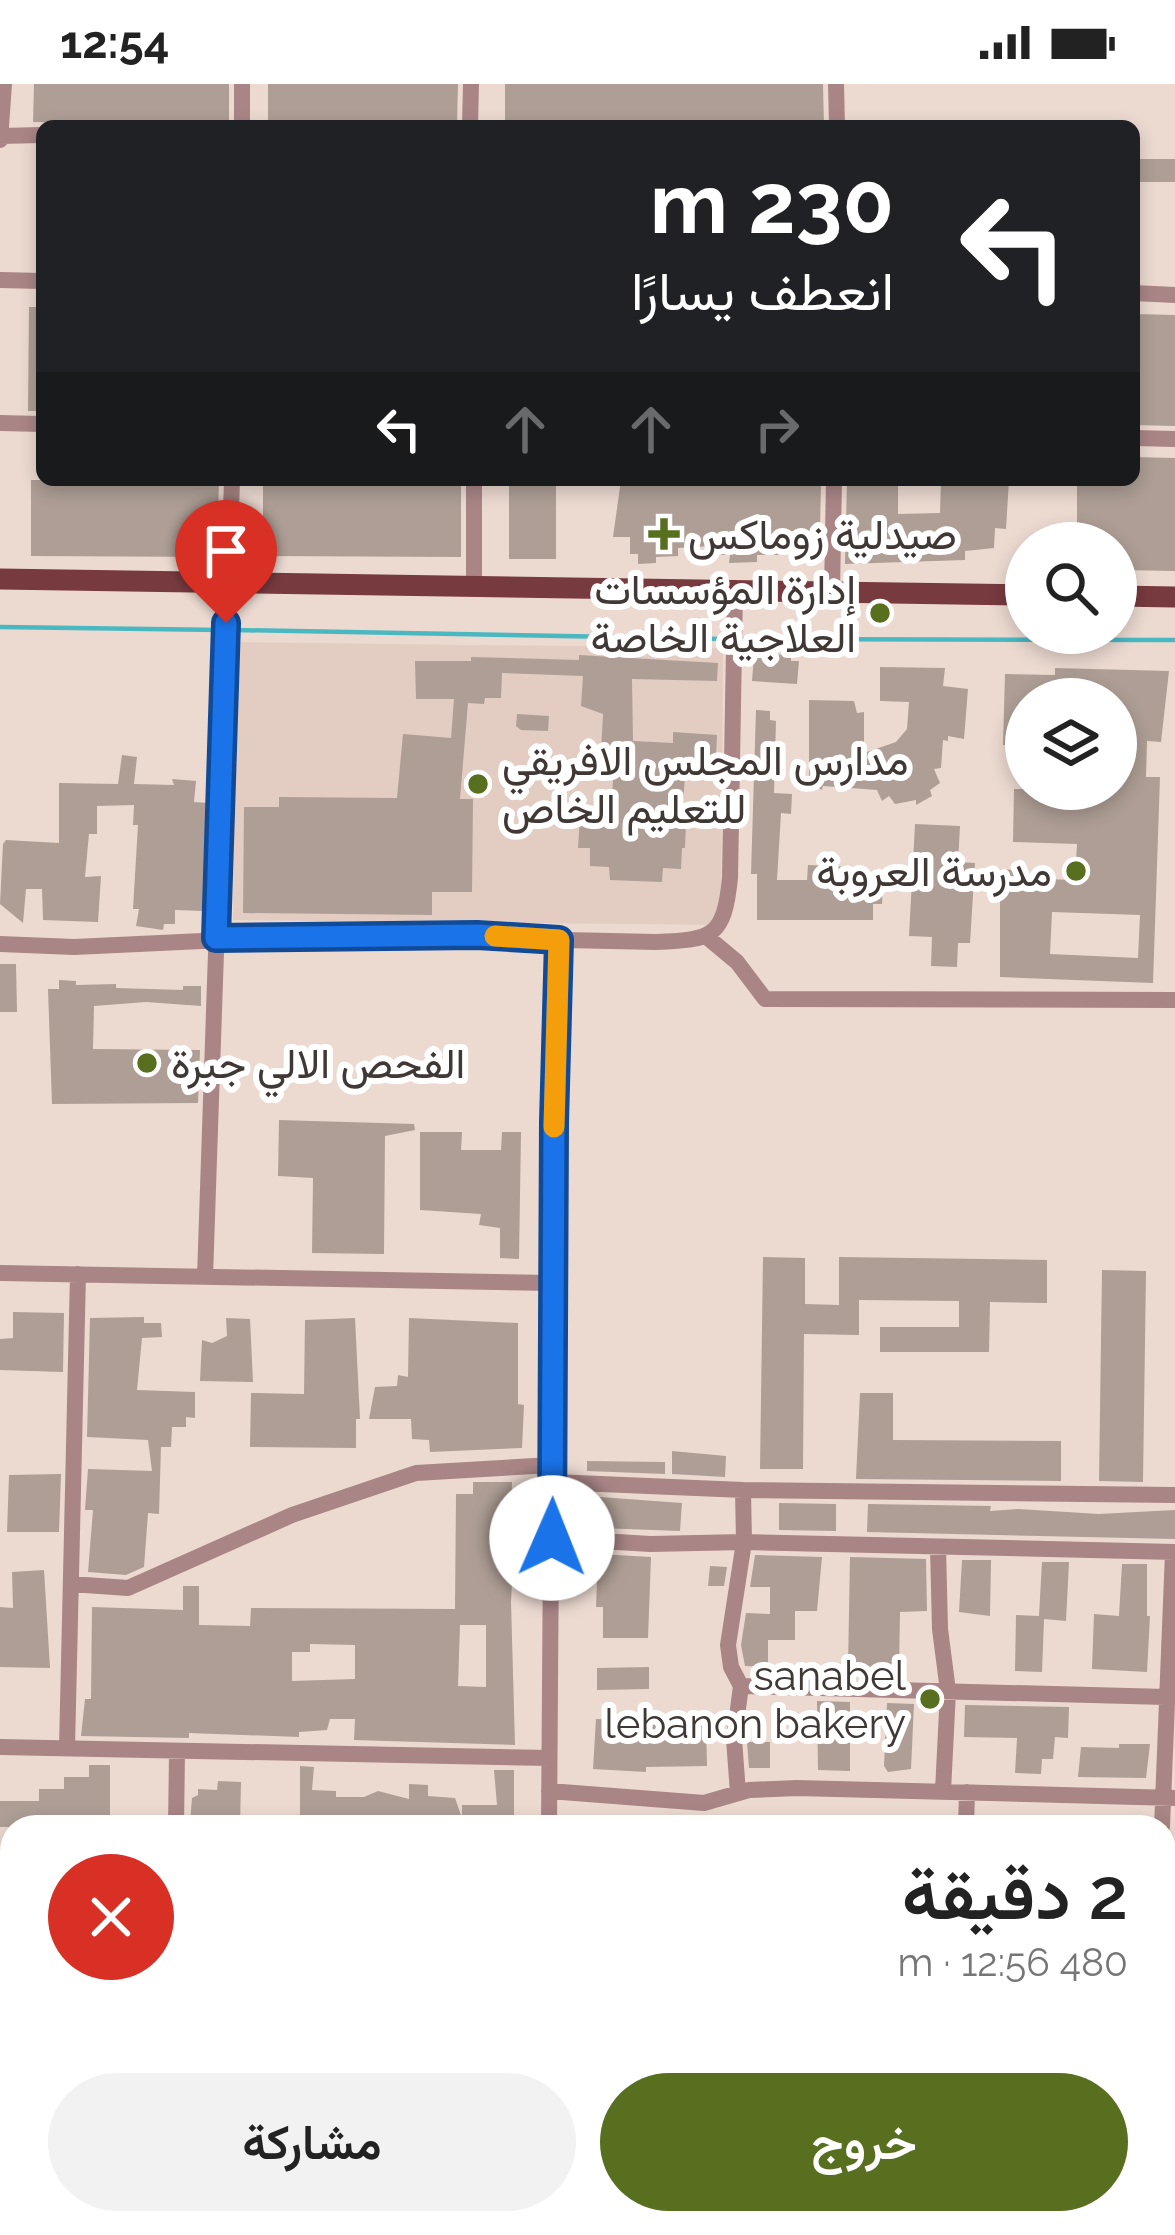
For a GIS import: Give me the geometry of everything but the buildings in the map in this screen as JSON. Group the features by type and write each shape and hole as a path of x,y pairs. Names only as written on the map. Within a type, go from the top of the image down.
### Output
{"main road":[{"path":"0,579 1005,595"},
{"path":"1137,596 1175,597"}],"street":[{"path":"4,84 1,137 36,135"},
{"path":"242,84 242,120"},
{"path":"470,120 471,84"},
{"path":"836,84 837,120"},
{"path":"0,280 36,280"},
{"path":"1140,292 1175,295"},
{"path":"0,423 36,424"},
{"path":"1140,438 1175,439"},
{"path":"205,1276 232,486"},
{"path":"473,486 474,586"},
{"path":"832,592 834,486"},
{"path":"0,944 429,935 656,942 706,937 718,930 724,918 730,878 735,590"},
{"path":"706,937 737,962 765,999 1175,1000"},
{"path":"549,1815 559,940"},
{"path":"0,1273 553,1282"},
{"path":"67,1748 78,1274"},
{"path":"70,1584 103,1588 140,1584 292,1515 416,1473 552,1473 743,1490 1175,1495"},
{"path":"738,1792 734,1739 740,1686 728,1645 744,1542 743,1490"},
{"path":"550,1791 704,1803 738,1792 796,1788 1169,1798 1166,1697 1174,1552 650,1544 552,1538"},
{"path":"938,1547 940,1629 948,1690 943,1792"},
{"path":"740,1686 1166,1697"},
{"path":"0,1747 549,1758"},
{"path":"176,1752 176,1815"},
{"path":"966,1815 967,1792"}],"shaded area":[{"name":"مدارس المجلس الافريقي للتعليم الخاص","path":"236,642 723,648 721,925 233,920"}],"waterway":[{"path":"0,627 222,630"},
{"path":"234,630 726,639"},
{"path":"738,639 1175,640"}],"slow traffic":[{"path":"495,936 559,940 554,1127"}],"place":[{"name":"صيدلية زوماكس","path":"664,534"},
{"name":"إدارة المؤسسات العلاجية الخاصة","path":"880,613"},
{"name":"مدارس المجلس الافريقي للتعليم الخاص","path":"478,784"},
{"name":"مدرسة العروبة","path":"1076,871"},
{"name":"الفحص الالي جبرة","path":"147,1063"},
{"name":"sanabel lebanon bakery","path":"930,1699"}],"route":[{"path":"226,623 216,938 477,935 559,940 552,1538"}]}
